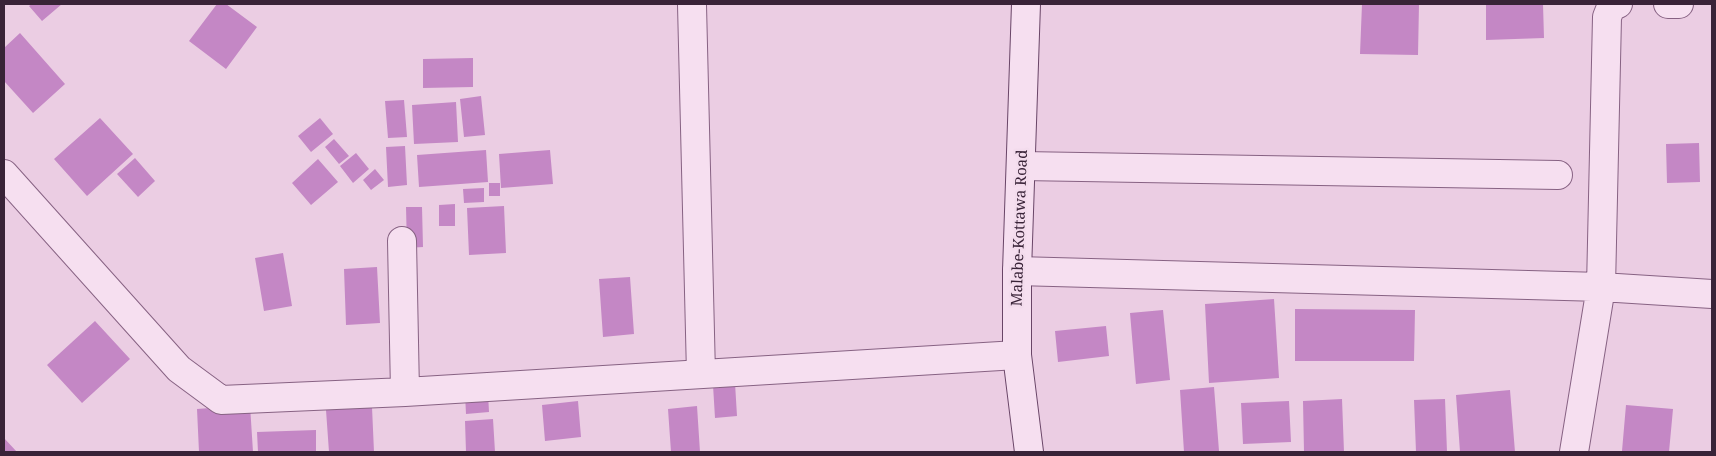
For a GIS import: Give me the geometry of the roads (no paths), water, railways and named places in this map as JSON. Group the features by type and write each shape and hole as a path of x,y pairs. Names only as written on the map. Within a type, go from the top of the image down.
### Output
{"street":[{"name":"Malabe-Kottawa Road","path":"1029,452 1018,355 1017,271 1032,4"},
{"path":"1574,452 1601,287 1606,17 1611,7 1618,4"},
{"path":"1668,4 1678,4"},
{"path":"692,5 701,374"},
{"path":"1022,166 1558,175"},
{"path":"4,174 179,369 222,400 405,392 1018,355"},
{"path":"402,241 405,392"},
{"path":"1017,271 1601,287 1712,294"}]}
